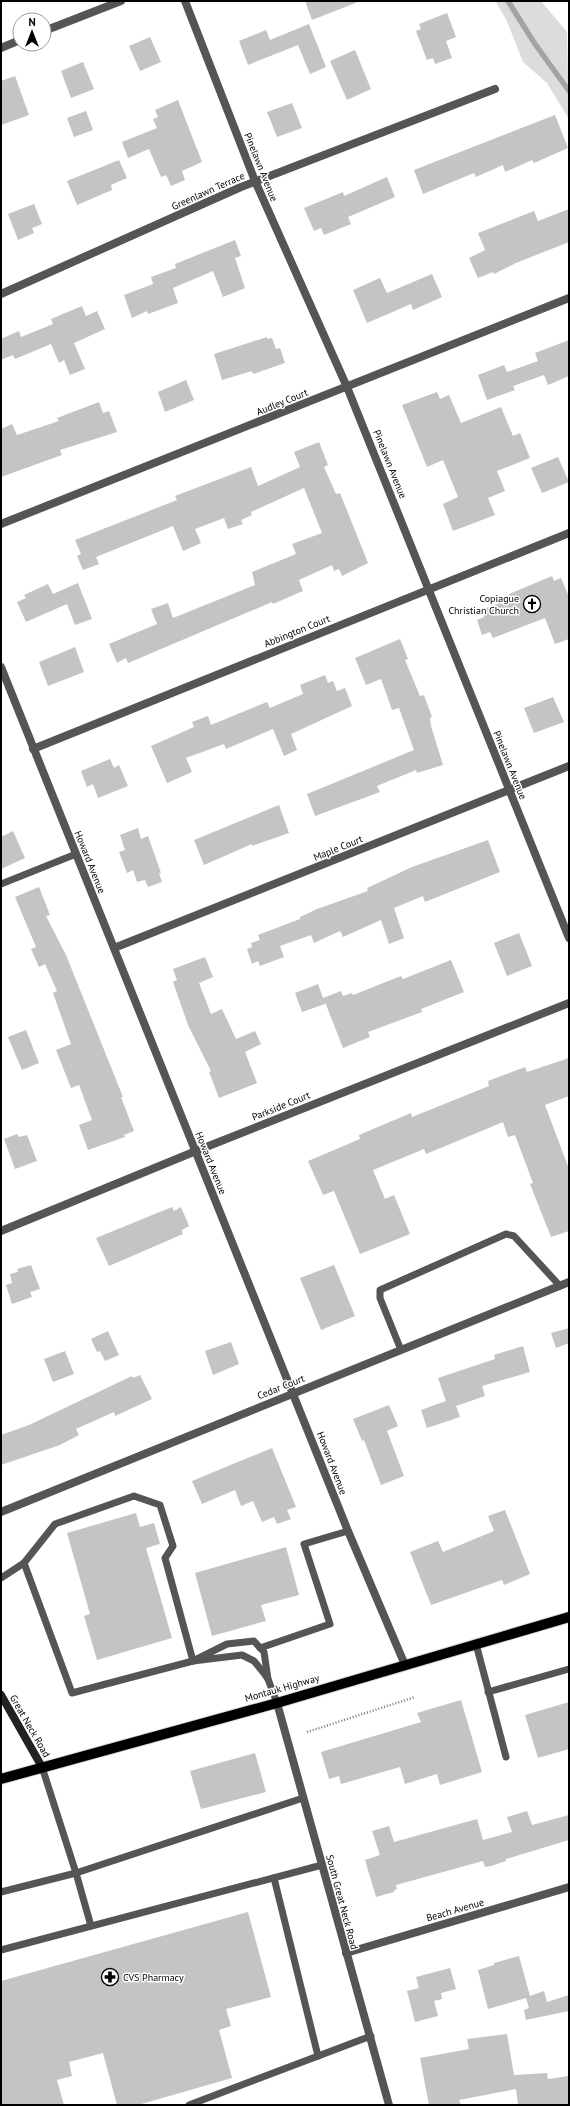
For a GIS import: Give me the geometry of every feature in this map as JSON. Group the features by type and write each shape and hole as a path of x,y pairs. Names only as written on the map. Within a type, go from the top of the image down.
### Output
{"main road":[{"name":"Montauk Highway","path":"1,1779 277,1703 569,1617"},
{"name":"Great Neck Road","path":"1,1695 42,1767"}],"street":[{"path":"52,28 121,1"},
{"name":"Pinelawn Avenue","path":"185,1 255,182 347,387 430,589 569,938"},
{"path":"1,48 12,43"},
{"name":"Greenlawn Terrace","path":"1,294 255,182 495,90"},
{"name":"Audley Court","path":"1,524 569,298"},
{"name":"Abbington Court","path":"34,748 569,533"},
{"name":"Howard Avenue","path":"1,667 294,1393 348,1531 405,1665"},
{"name":"Maple Court","path":"114,948 569,766"},
{"name":"Parkside Court","path":"1,1231 196,1151 569,1002"},
{"name":"Cedar Court","path":"1,1512 569,1282"},
{"name":"South Great Neck Road","path":"277,1703 389,2105"},
{"name":"Beach Avenue","path":"346,1953 569,1887"}],"lane":[{"path":"1,884 76,854"},
{"path":"400,1350 380,1298 380,1290 506,1234 514,1236 560,1286"},
{"path":"1,1578 24,1563 54,1524 134,1496 160,1505 173,1546 165,1558 193,1661"},
{"path":"260,1648 290,1639 330,1624 304,1544 348,1531"},
{"path":"24,1563 72,1693 193,1661 242,1655 254,1661 268,1679"},
{"path":"193,1661 227,1644 254,1641 264,1652 268,1679 277,1703"},
{"path":"476,1644 506,1757"},
{"path":"488,1692 569,1669"},
{"path":"42,1767 76,1872 91,1926"},
{"path":"1,1892 76,1872 304,1798"},
{"path":"1,1950 322,1865"},
{"path":"274,1878 318,2056"},
{"path":"189,2105 371,2036"}],"path":[{"path":"307,1732 415,1697"}],"shaded area":[{"path":"495,1 541,1 567,32 569,119 547,83 523,62 506,19"}],"building":[{"path":"305,1 358,1 358,2 312,20"},
{"path":"447,13 456,37 446,41 452,58 435,64 433,58 427,60 416,31 421,29 419,24"},
{"path":"309,24 326,67 310,74 298,45 248,65 239,41 266,30 270,40"},
{"path":"150,37 161,62 140,71 129,46"},
{"path":"355,50 371,89 347,100 330,61"},
{"path":"83,62 94,89 71,98 61,71"},
{"path":"15,76 29,115 1,125 1,81"},
{"path":"178,100 202,162 182,171 185,180 171,186 166,175 161,177 149,149 128,158 122,142 157,128 153,119 158,117 155,110"},
{"path":"292,103 302,128 277,137 267,112"},
{"path":"86,111 93,130 74,137 67,118"},
{"path":"555,115 568,148 534,163 532,160 505,172 503,165 476,177 474,173 423,194 414,170"},
{"path":"119,160 127,178 111,185 112,190 77,205 67,181"},
{"path":"387,177 395,197 348,217 351,224 324,235 321,228 314,231 304,208 343,192 344,196"},
{"path":"34,204 42,224 32,228 34,233 18,240 8,214"},
{"path":"569,209 569,242 516,263 494,274 493,272 478,278 469,258 485,250 478,233 534,211 538,221"},
{"path":"235,240 241,256 235,258 245,288 223,297 213,271 173,288 178,303 148,314 147,311 132,318 124,295 153,284 151,277 176,268 175,264"},
{"path":"432,274 442,297 413,310 411,304 367,323 353,290 380,278 387,293"},
{"path":"82,306 86,316 97,311 105,329 74,343 85,369 70,375 64,360 59,363 51,344 15,359 13,355 1,360 1,339 19,331 21,337 53,324 51,319"},
{"path":"267,337 267,339 272,338 276,349 280,348 285,363 253,374 252,371 222,380 214,354"},
{"path":"569,340 569,376 548,385 544,375 513,386 515,390 487,400 478,375 504,365 507,372 538,361 535,353"},
{"path":"186,380 194,400 165,412 158,392"},
{"path":"437,392 440,399 449,395 461,423 501,407 513,436 520,433 530,458 497,471 505,491 488,498 495,515 453,531 443,504 458,497 443,460 427,467 402,405"},
{"path":"99,402 103,413 109,411 117,432 60,450 62,455 1,477 1,429 12,424 17,435 59,421 57,418"},
{"path":"319,442 328,465 324,467 336,494 340,493 368,563 342,576 339,569 334,571 332,565 299,580 303,591 273,604 272,602 128,663 126,658 117,663 109,644 157,624 151,609 168,603 173,618 255,585 252,572 296,554 292,544 322,533 304,488 251,512 252,515 241,520 243,524 228,529 224,518 195,529 201,543 183,551 173,526 96,557 99,564 83,570 77,556 81,554 75,540 177,500 175,496 251,467 258,486 300,467 294,452"},
{"path":"558,457 569,482 542,493 531,468"},
{"name":"Copiague Christian Church","path":"552,576 554,581 561,578 569,597 569,639 555,644 545,618 493,638 490,632 482,635 477,620 484,617 481,610 511,599 509,594"},
{"path":"78,583 92,619 75,625 67,604 26,622 17,602 26,598 24,595 48,584 53,594"},
{"path":"400,639 408,659 405,660 420,696 424,695 432,717 430,718 431,726 443,765 417,773 416,770 377,786 380,792 315,816 307,794 414,750 399,708 392,710 381,679 366,685 355,658"},
{"path":"75,647 84,672 48,686 39,662"},
{"path":"325,675 328,683 333,681 337,691 345,688 352,706 291,734 297,750 284,756 273,729 226,749 224,744 186,758 192,772 167,783 151,746 194,727 192,722 208,716 211,725 267,702 270,708 303,694 300,685"},
{"path":"553,697 564,722 534,733 524,708"},
{"path":"110,759 114,768 119,765 128,786 98,798 93,784 87,787 81,771"},
{"path":"279,805 289,833 252,846 252,844 204,865 194,840"},
{"path":"138,828 141,839 148,836 161,873 159,873 162,882 148,887 145,880 137,882 133,870 127,873 119,852 125,850 120,835"},
{"path":"13,831 25,858 1,869 1,837"},
{"path":"488,840 500,872 425,902 423,896 394,908 404,938 389,944 381,920 343,937 340,931 314,943 311,935 280,946 284,957 260,966 258,961 252,964 247,949 252,947 251,943 260,940 258,935 300,919 300,917 317,909 368,891 367,888 412,867"},
{"path":"39,887 50,915 46,916 66,955 123,1097 121,1097 134,1131 124,1135 125,1137 88,1150 79,1125 92,1120 79,1085 71,1088 56,1050 71,1044 53,993 57,991 45,964 39,967 31,949 36,947 15,897"},
{"path":"519,933 532,966 507,976 494,943"},
{"path":"205,957 213,977 199,983 211,1014 222,1009 236,1039 255,1031 261,1044 245,1052 257,1083 219,1098 209,1072 211,1071 188,1025 173,982 177,980 173,969"},
{"path":"451,960 464,992 421,1009 422,1012 368,1032 370,1037 343,1048 325,1002 325,1004 302,1012 295,993 318,984 323,998 341,991 343,996 352,993 353,995 401,976 403,979"},
{"path":"26,1030 39,1063 22,1070 8,1037"},
{"path":"569,1058 569,1096 545,1105 569,1169 569,1231 551,1237 530,1184 533,1183 515,1135 508,1137 503,1122 426,1154 424,1149 373,1170 385,1199 394,1195 410,1234 360,1254 334,1191 323,1195 308,1161 360,1139 359,1135 411,1113 412,1117 489,1086 488,1081 525,1067 527,1072"},
{"path":"17,1134 19,1137 27,1135 37,1161 15,1169 4,1139"},
{"path":"172,1207 174,1211 181,1207 189,1226 182,1230 183,1234 109,1266 96,1238"},
{"path":"31,1265 40,1289 30,1292 32,1297 12,1304 6,1285 12,1283 10,1274 18,1272 17,1269"},
{"path":"334,1265 355,1316 321,1330 300,1278"},
{"path":"569,1328 569,1343 556,1348 551,1333"},
{"path":"108,1331 119,1355 105,1361 100,1351 97,1352 91,1339"},
{"path":"231,1342 239,1364 213,1375 205,1351"},
{"path":"523,1346 530,1372 482,1386 485,1396 456,1406 460,1417 427,1428 421,1410 446,1401 438,1378 495,1359 494,1355"},
{"path":"65,1351 74,1374 53,1382 44,1359"},
{"path":"140,1375 152,1399 115,1416 114,1412 76,1429 79,1435 60,1445 1,1465 1,1435 29,1425 132,1376 133,1378"},
{"path":"389,1405 398,1426 387,1431 404,1476 381,1485 364,1440 362,1441 353,1419"},
{"path":"272,1448 296,1507 287,1510 291,1519 277,1524 274,1517 262,1522 253,1501 241,1506 235,1490 202,1504 192,1481"},
{"path":"505,1510 530,1574 504,1585 502,1580 431,1605 410,1552 438,1541 443,1552 494,1531 488,1516"},
{"path":"136,1513 140,1527 154,1523 160,1544 146,1548 172,1638 97,1660 84,1616 90,1614 67,1533"},
{"path":"286,1547 299,1595 261,1605 266,1621 212,1636 195,1573"},
{"path":"461,1700 482,1772 440,1785 437,1774 405,1784 400,1767 341,1784 339,1776 329,1779 321,1752 421,1722 417,1713"},
{"path":"569,1702 569,1749 538,1758 525,1715"},
{"path":"255,1753 266,1792 201,1809 190,1771"},
{"path":"527,1811 532,1825 569,1815 569,1840 506,1859 506,1861 491,1866 485,1867 483,1861 396,1885 397,1889 394,1890 394,1892 376,1897 365,1860 380,1855 372,1831 389,1826 394,1842 477,1819 483,1840 512,1832 507,1817"},
{"path":"248,1912 271,1997 226,2009 231,2026 219,2030 232,2078 138,2105 117,2105 103,2053 69,2062 72,2076 57,2080 64,2105 1,2105 1,1981"},
{"path":"519,1956 530,1996 544,1991 547,2002 569,1995 569,2011 526,2020 524,2010 529,2008 526,1998 488,2009 478,1970 494,1965 494,1963"},
{"path":"450,1968 456,1989 441,1993 442,1999 434,2001 438,2016 415,2022 407,1991 419,1988 416,1977"},
{"path":"507,2034 514,2075 547,2073 548,2079 569,2076 569,2105 518,2105 516,2089 459,2100 461,2105 429,2105 420,2058 469,2049 467,2039"}],"waterway":[{"path":"508,1 535,44 569,91"}],"place":[{"name":"Copiague Christian Church","path":"532,604"},
{"name":"CVS Pharmacy","path":"110,1977"}]}
